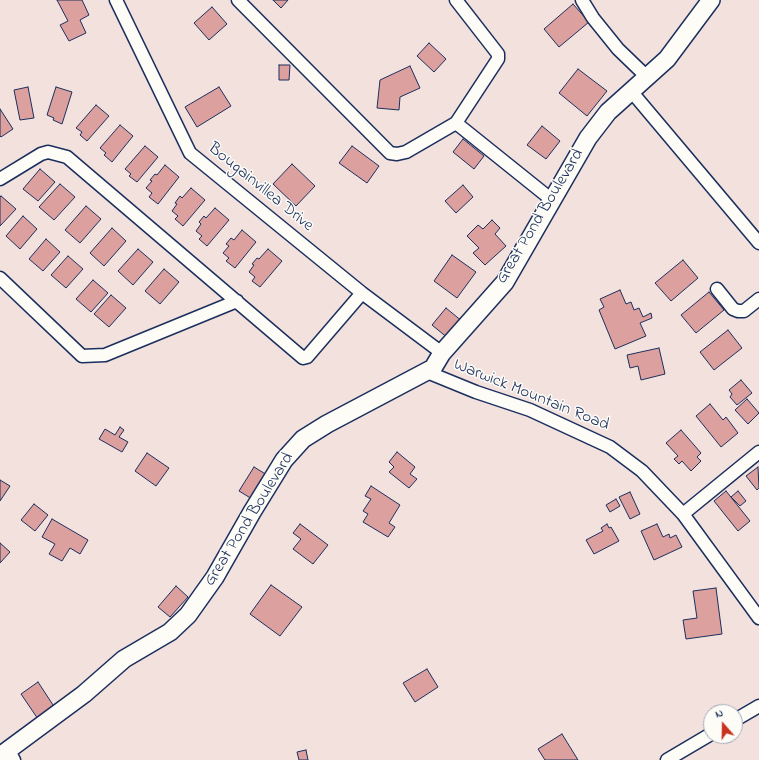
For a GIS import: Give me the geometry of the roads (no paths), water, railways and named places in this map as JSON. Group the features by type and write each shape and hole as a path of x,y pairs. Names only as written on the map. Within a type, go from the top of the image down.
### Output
{"street":[{"name":"Bougainvillea Drive","path":"116,0 190,153 362,294 442,353"},
{"path":"238,0 390,153 397,154 406,152 456,123 498,59 498,54 456,0"},
{"path":"582,0 593,18 618,49 647,77"},
{"name":"Great Pond Boulevard","path":"7,755 84,694 124,659 170,632 188,615 215,578 279,469 303,439 327,424 433,368 442,353 505,282 588,138 608,112 667,59 711,0"},
{"path":"630,92 759,243"},
{"path":"456,123 552,200"},
{"path":"0,179 41,154 48,152 67,157 238,300 303,358 307,357 362,294"},
{"path":"0,278 82,356 104,355 238,300"},
{"path":"717,290 733,310 744,311 759,299"},
{"name":"Warwick Mountain Road","path":"427,372 476,392 530,410 610,447 642,471 683,514 759,618"},
{"path":"683,514 759,452"},
{"path":"743,715 759,706"},
{"path":"667,760 703,739"}]}
